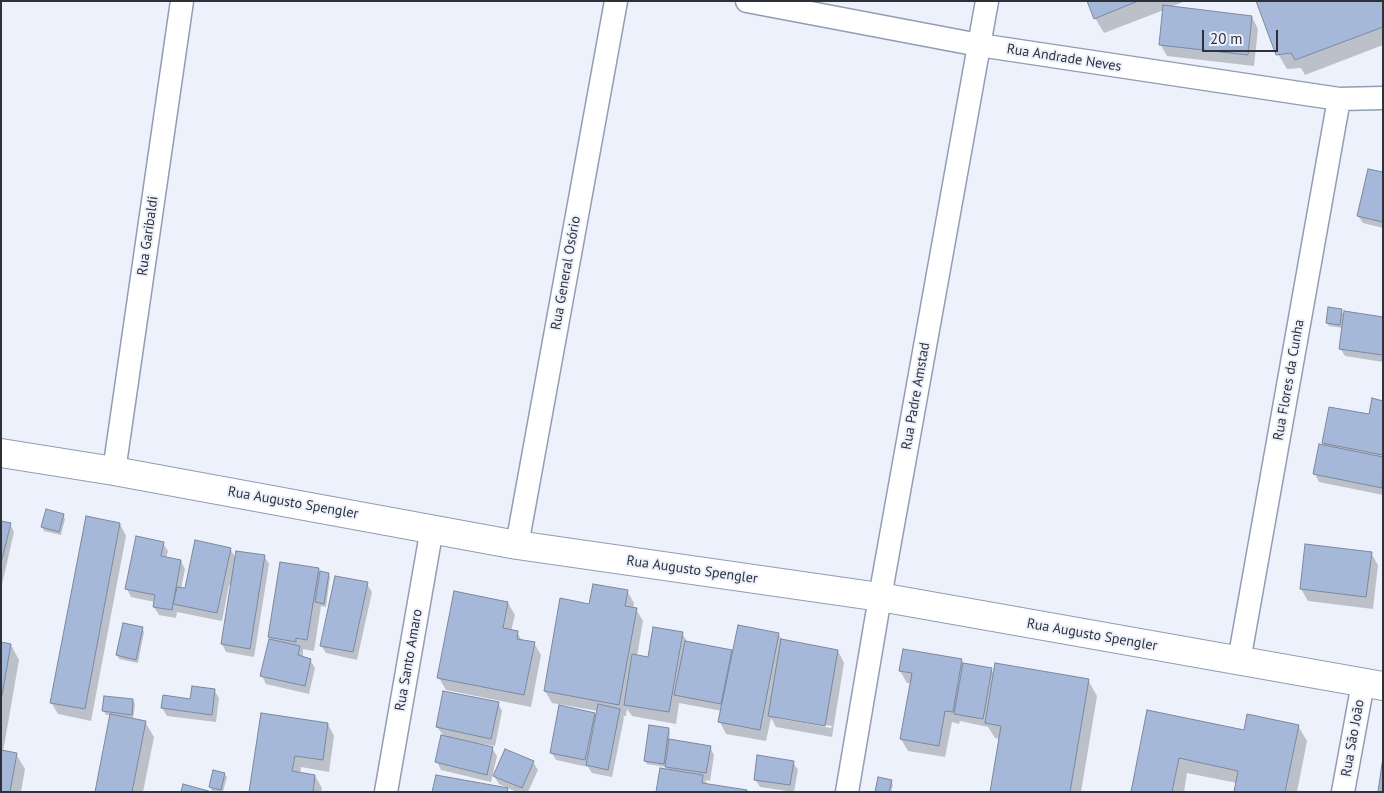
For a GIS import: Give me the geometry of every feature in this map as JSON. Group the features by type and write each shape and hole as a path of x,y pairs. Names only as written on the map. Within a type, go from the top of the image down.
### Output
{"street":[{"name":"Rua Garibaldi","path":"114,471 182,1"},
{"name":"Rua General Osório","path":"517,545 616,1"},
{"name":"Rua Andrade Neves","path":"747,1 980,45 1339,100 1383,98"},
{"name":"Rua Padre Amstad","path":"847,792 987,1"},
{"name":"Rua Flores da Cunha","path":"1239,661 1339,100"},
{"name":"Rua Augusto Spengler","path":"1,454 114,471 517,545 880,597 1373,685"},
{"name":"Rua Santo Amaro","path":"386,792 432,528"},
{"name":"Rua São João","path":"1343,792 1373,685"}],"building":[{"path":"1087,1 1138,1 1094,19"},
{"path":"1256,1 1383,1 1383,27 1295,60 1291,53 1276,55"},
{"path":"1163,5 1252,16 1248,55 1159,45"},
{"path":"1368,169 1383,172 1383,222 1357,216"},
{"path":"1328,307 1342,309 1340,325 1326,323"},
{"path":"1344,311 1383,317 1383,355 1339,349"},
{"path":"1372,398 1383,401 1383,455 1322,443 1329,407 1369,414"},
{"path":"1319,444 1383,457 1382,488 1313,474"},
{"path":"46,509 64,514 59,532 41,527"},
{"path":"86,516 120,523 85,709 50,703"},
{"path":"1,521 11,523 1,563"},
{"path":"136,536 164,542 161,556 181,560 172,610 153,607 155,595 125,589"},
{"path":"195,540 231,548 217,613 173,604 177,587 185,588"},
{"path":"1305,544 1372,552 1366,597 1300,589"},
{"path":"236,551 265,555 250,649 221,644"},
{"path":"280,562 319,568 307,640 296,638 296,642 268,637"},
{"path":"320,571 329,573 324,604 315,602"},
{"path":"335,576 368,582 353,652 320,646"},
{"path":"593,584 628,590 625,606 637,608 619,705 544,691 560,598 589,604"},
{"path":"454,591 508,602 503,628 518,631 517,639 535,642 524,695 437,678"},
{"path":"123,623 143,627 136,660 116,655"},
{"path":"738,625 779,633 760,730 718,722"},
{"path":"653,627 683,632 669,712 624,705 632,654 648,657"},
{"path":"269,639 300,646 298,655 311,659 305,686 260,676"},
{"path":"781,639 838,650 825,726 768,716"},
{"path":"685,641 732,650 721,704 674,695"},
{"path":"1,642 11,644 1,701"},
{"path":"903,649 962,659 953,712 945,711 939,746 900,739 912,673 899,671"},
{"path":"963,663 992,668 983,719 954,714"},
{"path":"995,663 1089,679 1070,792 990,792 1001,726 985,723"},
{"path":"192,686 215,689 212,715 161,708 163,695 190,699"},
{"path":"443,691 499,702 491,739 436,727"},
{"path":"104,696 133,699 132,715 102,711"},
{"path":"598,704 620,709 608,770 586,765"},
{"path":"559,705 595,713 585,760 550,753"},
{"path":"1147,710 1244,730 1247,714 1299,725 1285,792 1234,792 1238,771 1179,758 1172,792 1131,792"},
{"path":"261,713 328,723 323,760 295,756 292,771 315,775 313,792 249,792"},
{"path":"110,714 146,721 132,792 95,792"},
{"path":"649,725 669,728 664,764 644,761"},
{"path":"441,735 493,747 487,775 435,762"},
{"path":"669,739 711,746 706,773 665,767"},
{"path":"505,749 534,761 522,788 493,776"},
{"path":"1,750 17,753 10,792 1,792"},
{"path":"757,755 794,761 790,785 754,780"},
{"path":"1383,757 1383,792 1378,792"},
{"path":"660,768 703,775 702,783 747,790 747,792 656,792"},
{"path":"213,770 225,773 221,790 209,787"},
{"path":"436,775 508,788 507,792 432,792"},
{"path":"878,777 892,780 889,792 875,792"},
{"path":"183,784 212,792 181,792"}]}
